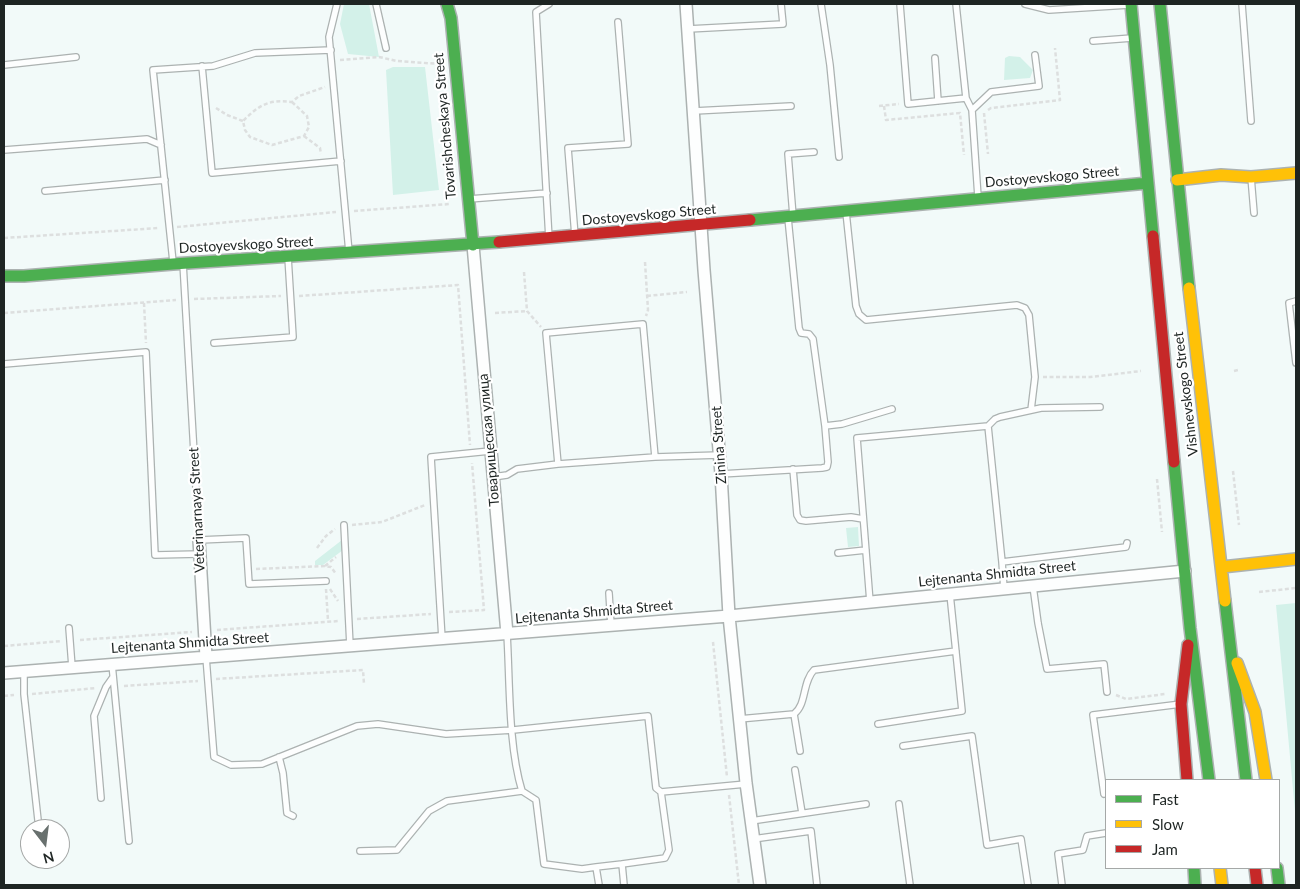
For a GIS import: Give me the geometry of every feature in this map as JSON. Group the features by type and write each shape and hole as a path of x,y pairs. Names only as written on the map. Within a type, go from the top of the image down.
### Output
{"main road":[{"name":"Tovarishcheskaya Street","path":"447,4 451,18 467,199 473,245"},
{"name":"Vishnevskogo Street","path":"1131,4 1134,37 1162,181 1222,567 1246,779"},
{"name":"Vishnevskogo Street","path":"1160,4 1162,181 1185,571 1190,628 1209,779"},
{"name":"Dostoyevskogo Street","path":"4,276 33,276 178,264 550,239 1221,175 1251,177 1296,173"},
{"path":"1222,567 1296,559"},
{"path":"1187,779 1180,704 1190,628"},
{"path":"1232,651 1255,712 1266,779"},
{"path":"1194,869 1195,885"},
{"path":"1220,869 1222,885"},
{"path":"1255,869 1257,885"},
{"path":"1277,869 1279,885"}],"street":[{"name":"Zinina Street","path":"686,4 704,270 720,455 729,616 746,784 760,885"},
{"name":"Товарищеская улица","path":"473,245 507,634"},
{"name":"Veterinarnaya Street","path":"199,540 206,657"},
{"name":"Lejtenanta Shmidta Street","path":"4,673 729,616 1185,571"}],"lane":[{"path":"337,4 329,37 349,254"},
{"path":"376,4 386,48"},
{"path":"549,4 536,12 550,239"},
{"path":"688,29 782,24 781,4"},
{"path":"821,4 830,65 839,157"},
{"path":"900,4 908,104 966,98"},
{"path":"956,4 966,98 972,110 978,199"},
{"path":"1025,4 1049,10 1131,4"},
{"path":"1242,4 1251,121"},
{"path":"575,236 568,148 628,144 618,22"},
{"path":"1093,41 1134,37"},
{"path":"331,50 255,53 213,66 202,66 205,101 212,173 341,161"},
{"path":"972,110 984,96 991,92 1038,86 1035,55"},
{"path":"4,66 76,57"},
{"path":"935,58 938,101"},
{"name":"Veterinarnaya Street","path":"199,540 185,300 170,227 153,70 202,66"},
{"path":"694,111 791,106"},
{"path":"4,150 147,139 161,145"},
{"path":"721,474 827,467 825,426 813,339 809,334 801,333 799,328 790,217 788,154 814,152"},
{"path":"1251,177 1254,213"},
{"path":"45,191 164,180"},
{"path":"467,199 547,193"},
{"path":"846,212 856,306 862,317 872,320 1021,306 1025,308 1029,315 1035,377 1031,410"},
{"path":"214,343 293,337 288,257"},
{"path":"1296,301 1289,303 1296,363"},
{"path":"558,464 546,334 643,324 655,457"},
{"path":"4,364 146,352 155,555 200,554"},
{"path":"825,426 842,424 892,408"},
{"path":"870,602 857,438 988,426 995,419 1041,408 1100,408"},
{"path":"988,426 1004,589"},
{"path":"442,639 431,457 490,451"},
{"path":"493,476 507,475 517,469 558,464 655,457 720,455"},
{"path":"793,469 800,520 851,517 863,519"},
{"path":"344,525 350,646"},
{"path":"199,540 246,538 248,584 326,581"},
{"path":"1002,562 1126,547 1127,543"},
{"path":"838,553 866,550"},
{"path":"1033,586 1047,669 1104,664 1107,692"},
{"path":"609,593 611,626"},
{"path":"878,724 962,711 950,594"},
{"path":"70,628 72,667"},
{"path":"507,634 513,730 518,776 522,791"},
{"path":"739,719 794,714 799,710 808,675 814,670 956,650"},
{"name":"Veterinarnaya Street","path":"206,657 214,757 231,765 262,764 280,757"},
{"path":"112,664 129,841"},
{"path":"24,671 24,694 38,819"},
{"path":"101,798 94,716 106,687 114,677"},
{"path":"1105,794 1093,716 1180,704"},
{"path":"794,714 800,751"},
{"path":"293,816 287,813 280,757 357,726 378,724 446,734 513,730 648,716 656,788 661,792 669,850 665,858 582,869 544,864 536,800 522,791 447,801 429,811 397,850 360,851"},
{"path":"903,746 972,736 987,845 1021,839 1028,885"},
{"path":"795,770 802,813"},
{"path":"661,792 746,784"},
{"path":"751,821 866,804"},
{"path":"899,804 910,885"},
{"path":"754,839 811,831 817,885"},
{"path":"1062,885 1058,854 1083,850 1087,836 1105,833"},
{"path":"622,864 624,885"},
{"path":"596,867 599,885"}],"path":[{"path":"988,154 984,113 990,108 1060,100 1055,48"},
{"path":"331,60 379,57 440,64"},
{"path":"292,102 299,96 334,84"},
{"path":"277,100 292,102 307,116 309,127 304,136 272,145 250,137 245,130 243,121 255,109 277,100"},
{"path":"205,101 227,115 243,121"},
{"path":"879,106 908,104"},
{"path":"884,106 886,120 960,113 964,156"},
{"path":"304,136 320,148 322,163"},
{"path":"4,238 170,227 345,211 450,204"},
{"path":"643,324 648,310 645,262"},
{"path":"524,272 527,310 546,334"},
{"path":"4,313 185,300 291,296 458,285 484,610 4,646"},
{"path":"647,296 687,292"},
{"path":"144,303 146,352"},
{"path":"496,313 527,310"},
{"path":"1234,371 1238,370"},
{"path":"1035,377 1090,377 1141,371"},
{"path":"1233,471 1239,525"},
{"path":"1157,479 1162,532"},
{"path":"317,548 332,530 344,525 382,522 434,501"},
{"path":"248,570 325,566 346,551"},
{"path":"325,566 328,621"},
{"path":"1259,592 1296,588"},
{"path":"713,642 739,885"},
{"path":"114,686 363,670 364,684"},
{"path":"4,696 106,687"},
{"path":"1107,692 1126,699 1165,694"}],"green space":[{"path":"344,4 369,4 379,57 348,54 340,24"},
{"path":"1009,56 1020,57 1033,70 1030,78 1004,80 1005,58"},
{"path":"393,67 425,67 439,190 393,195 386,70"},
{"path":"858,527 859,546 848,547 846,528"},
{"path":"342,540 343,550 323,565 315,565 315,561"},
{"path":"1296,603 1296,822 1276,605"}],"traffic: fast":[{"path":"447,4 451,18 473,245"},
{"path":"1131,4 1153,236"},
{"path":"1160,4 1189,288"},
{"path":"750,220 1148,183"},
{"path":"4,276 499,242"},
{"path":"1174,462 1190,628 1209,779"},
{"path":"1225,601 1246,779"},
{"path":"1194,869 1195,885"},
{"path":"1277,869 1279,885"}],"traffic: slow":[{"path":"1177,180 1221,175 1251,177 1296,173"},
{"path":"1189,288 1225,601"},
{"path":"1222,567 1296,559"},
{"path":"1237,663 1255,712 1266,779"},
{"path":"1220,869 1222,885"}],"traffic: jam":[{"path":"499,242 750,220"},
{"path":"1153,236 1174,462"},
{"path":"1187,779 1181,704 1188,645"},
{"path":"1255,869 1257,885"}]}
